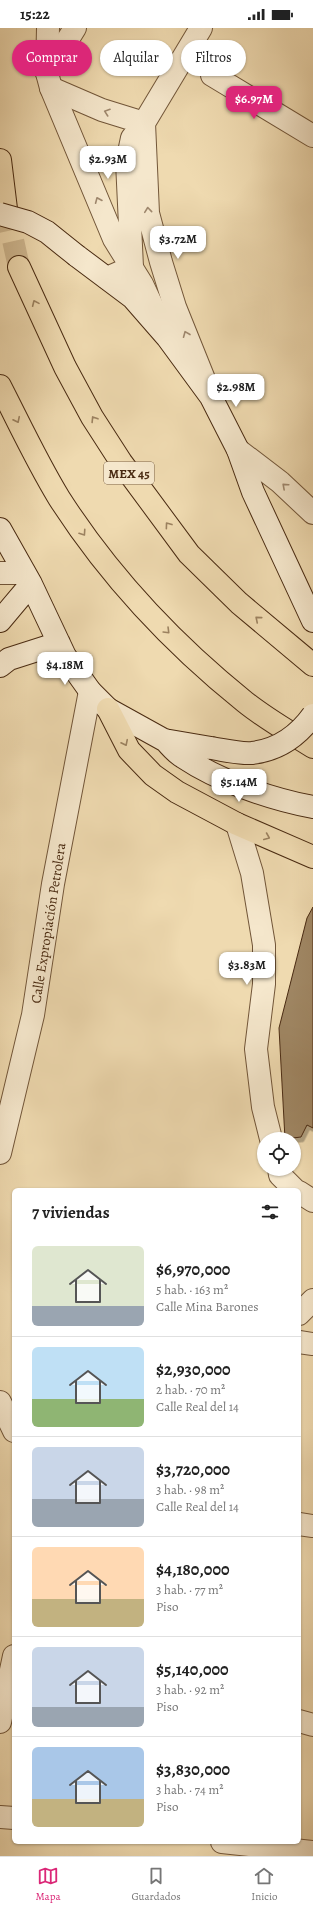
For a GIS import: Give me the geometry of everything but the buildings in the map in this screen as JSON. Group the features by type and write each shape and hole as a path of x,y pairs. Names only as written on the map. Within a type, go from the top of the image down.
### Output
{"main road":[{"path":"0,160 3,212"},
{"name":"MEX 45","path":"19,267 46,330 92,417 121,462 189,554 239,603 313,664"},
{"path":"0,386 36,458 59,498 92,546 132,594 192,656 246,703 313,748"},
{"path":"108,708 128,750 153,776 177,792 237,824 313,857"}],"street":[{"path":"48,28 49,80 114,239 132,267 167,337"},
{"path":"49,80 75,28"},
{"path":"132,267 127,162 132,138 144,123 201,28"},
{"path":"212,76 313,136"},
{"path":"49,80 102,110 144,123"},
{"path":"144,123 148,213 175,307 211,397 238,450 254,492 313,621"},
{"path":"3,212 48,232 133,298 167,337 211,397"},
{"path":"107,278 132,267"},
{"path":"238,450 280,482 313,513"},
{"path":"0,529 27,578 65,656 90,691 108,708 164,740 182,756 217,777 267,794 313,806"},
{"path":"0,573 27,578"},
{"path":"0,621 27,578"},
{"path":"0,666 9,659 59,643"},
{"name":"Calle Expropiación Petrolera","path":"0,1153 33,1015 53,884 90,691"},
{"path":"164,740 251,753 271,748 290,740 304,728 313,715"},
{"path":"237,824 252,873 264,945 264,984 256,1049 263,1107 269,1132"},
{"path":"281,1176 292,1188"},
{"path":"301,1193 313,1201"},
{"path":"301,1312 313,1300"},
{"path":"301,1342 313,1344"},
{"path":"0,1402 12,1427"},
{"path":"301,1524 313,1526"},
{"path":"0,1722 12,1665"},
{"path":"301,1722 313,1725"},
{"path":"0,1816 12,1818"},
{"path":"240,1844 313,1852"}],"tunnel":[{"path":"6,209 19,267"}]}
